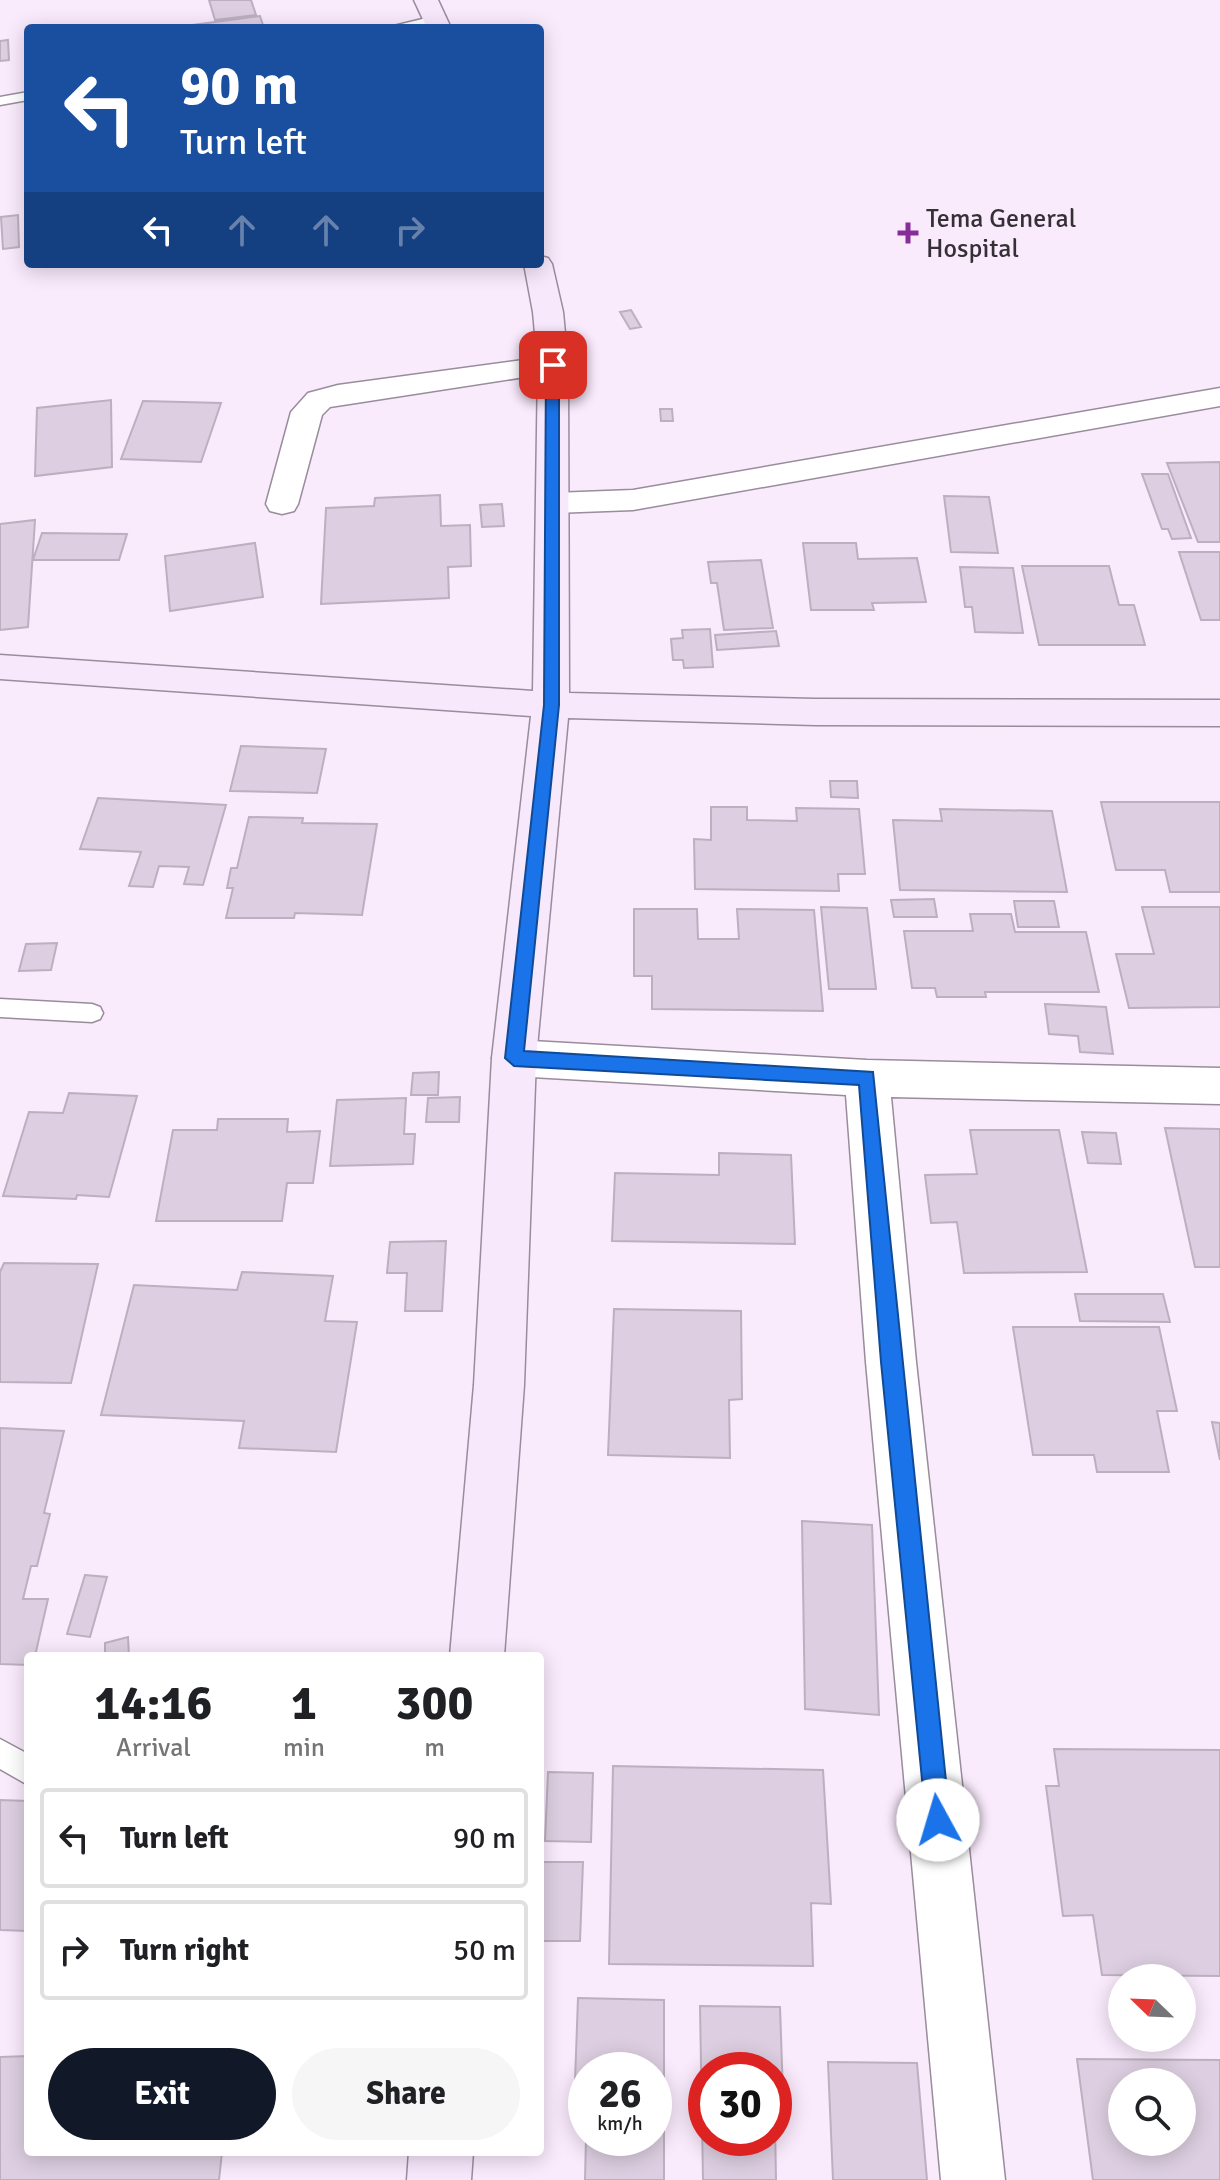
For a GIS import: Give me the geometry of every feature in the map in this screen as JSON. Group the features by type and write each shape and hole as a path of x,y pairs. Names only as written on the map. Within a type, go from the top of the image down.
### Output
{"street":[{"path":"477,1652 499,1385 514,1058 551,705 553,365 548,312 539,268"},
{"path":"282,504 307,412 319,400 338,394 553,365"},
{"path":"554,503 633,500 1220,397"},
{"path":"0,667 551,705 815,712 1220,713"},
{"path":"514,1058 867,1078 1220,1086"},
{"path":"867,1078 893,1378 973,2180"},
{"path":"439,2180 441,2156"}],"lane":[{"path":"405,24 434,16"},
{"path":"0,101 24,97"},
{"path":"0,1008 92,1013"},
{"path":"0,1753 24,1768"}],"building":[{"path":"209,0 251,0 256,15 215,20"},
{"path":"260,16 263,24 200,24"},
{"path":"8,40 9,60 0,61 0,41"},
{"path":"18,215 19,247 3,249 1,217"},
{"path":"631,310 641,327 630,329 620,312"},
{"path":"111,400 112,467 35,476 37,408"},
{"path":"143,401 221,403 201,462 121,459"},
{"path":"660,409 672,409 673,421 661,421"},
{"path":"1220,462 1220,542 1198,542 1167,463"},
{"path":"1142,474 1168,474 1191,538 1172,539 1168,529 1162,529"},
{"path":"440,495 441,526 470,525 471,566 448,567 449,598 321,604 326,508 374,506 375,498"},
{"path":"944,496 989,497 998,553 951,552"},
{"path":"502,504 504,526 482,527 480,505"},
{"path":"35,520 28,627 0,630 0,524"},
{"path":"42,533 127,534 119,560 33,560"},
{"path":"255,543 263,597 170,611 165,556"},
{"path":"803,543 856,543 858,559 917,558 926,602 872,603 874,610 811,610"},
{"path":"1179,552 1220,552 1220,620 1201,620"},
{"path":"761,560 773,628 724,630 717,583 711,583 708,562"},
{"path":"1022,566 1109,566 1119,605 1134,605 1145,645 1039,645"},
{"path":"960,567 1013,568 1023,633 975,632 972,607 965,607"},
{"path":"710,629 713,667 684,668 683,660 673,660 671,639 683,638 682,630"},
{"path":"776,631 779,646 717,650 715,635"},
{"path":"241,746 326,749 317,793 230,791"},
{"path":"830,781 857,781 858,798 831,797"},
{"path":"98,798 226,805 203,885 184,884 189,867 159,866 153,887 129,886 141,852 80,849"},
{"path":"1101,802 1220,802 1220,892 1170,892 1165,870 1116,870"},
{"path":"711,807 747,807 747,820 797,821 796,808 859,809 865,874 838,874 839,891 695,889 694,839 711,840"},
{"path":"940,809 1052,811 1067,892 900,890 893,820 942,821"},
{"path":"249,817 303,818 302,823 377,824 362,915 295,913 294,918 226,918 233,888 227,888 231,868 237,868"},
{"path":"934,899 937,917 894,917 891,900"},
{"path":"1014,901 1054,901 1059,927 1018,927"},
{"path":"821,907 867,908 876,989 829,989"},
{"path":"1142,907 1220,907 1220,1007 1129,1008 1116,954 1154,954"},
{"path":"634,909 697,909 698,939 739,939 737,909 814,910 823,1011 652,1009 652,976 634,976"},
{"path":"970,914 1011,914 1015,932 1086,932 1099,992 985,992 986,997 937,997 935,988 912,988 904,931 973,931"},
{"path":"57,943 51,970 19,971 26,944"},
{"path":"1045,1004 1106,1007 1113,1054 1080,1052 1078,1036 1049,1034"},
{"path":"439,1072 438,1095 411,1095 413,1073"},
{"path":"69,1093 137,1096 109,1197 3,1196 29,1112 63,1113"},
{"path":"460,1097 459,1122 426,1122 428,1098"},
{"path":"406,1098 404,1134 415,1134 413,1164 330,1166 337,1100"},
{"path":"218,1119 288,1119 287,1132 320,1131 313,1183 287,1183 282,1221 156,1221 173,1130 217,1130"},
{"path":"1165,1128 1220,1129 1220,1267 1195,1267"},
{"path":"970,1130 1059,1130 1087,1272 964,1273 957,1222 931,1223 925,1175 977,1174"},
{"path":"1082,1132 1116,1133 1121,1164 1088,1163"},
{"path":"719,1153 791,1155 795,1244 612,1241 615,1173 719,1175"},
{"path":"446,1241 442,1311 405,1311 407,1273 387,1273 390,1242"},
{"path":"4,1263 98,1264 71,1383 0,1382 0,1272"},
{"path":"242,1272 333,1276 325,1321 357,1322 336,1452 239,1448 244,1421 101,1415 134,1285 237,1290"},
{"path":"1075,1294 1163,1294 1170,1322 1080,1321"},
{"path":"614,1309 741,1311 742,1399 729,1400 730,1458 608,1455"},
{"path":"1013,1327 1159,1327 1177,1411 1157,1411 1169,1472 1097,1472 1094,1455 1033,1455"},
{"path":"1212,1422 1220,1423 1220,1460"},
{"path":"0,1428 64,1431 44,1513 50,1514 37,1566 31,1566 23,1599 48,1599 36,1652 24,1652 24,1665 0,1664"},
{"path":"802,1521 872,1525 879,1715 805,1709"},
{"path":"85,1575 107,1577 90,1637 67,1634"},
{"path":"128,1637 129,1652 105,1652 105,1643"},
{"path":"1054,1749 1220,1750 1220,1976 1196,1976 1196,1964 1108,1964 1108,1975 1102,1975 1093,1915 1063,1916 1046,1786 1059,1786"},
{"path":"613,1766 823,1770 831,1904 811,1903 813,1966 609,1964"},
{"path":"548,1772 593,1773 591,1842 545,1841"},
{"path":"0,1800 24,1801 24,1931 0,1930"},
{"path":"544,1862 583,1862 580,1941 544,1941"},
{"path":"578,1998 664,2000 664,2052 576,2052"},
{"path":"700,2006 780,2007 782,2052 701,2052"},
{"path":"24,2056 24,2156 222,2156 219,2180 0,2180 0,2057"},
{"path":"1077,2059 1220,2060 1220,2180 1093,2180"},
{"path":"828,2062 917,2063 927,2180 833,2180"},
{"path":"586,2156 664,2156 664,2180 585,2180"},
{"path":"703,2156 776,2156 776,2180 703,2180"}],"place":[{"name":"Tema General Hospital","path":"908,233"}],"route":[{"path":"553,365 551,705 514,1058 867,1078 891,1362 938,1820"}]}
